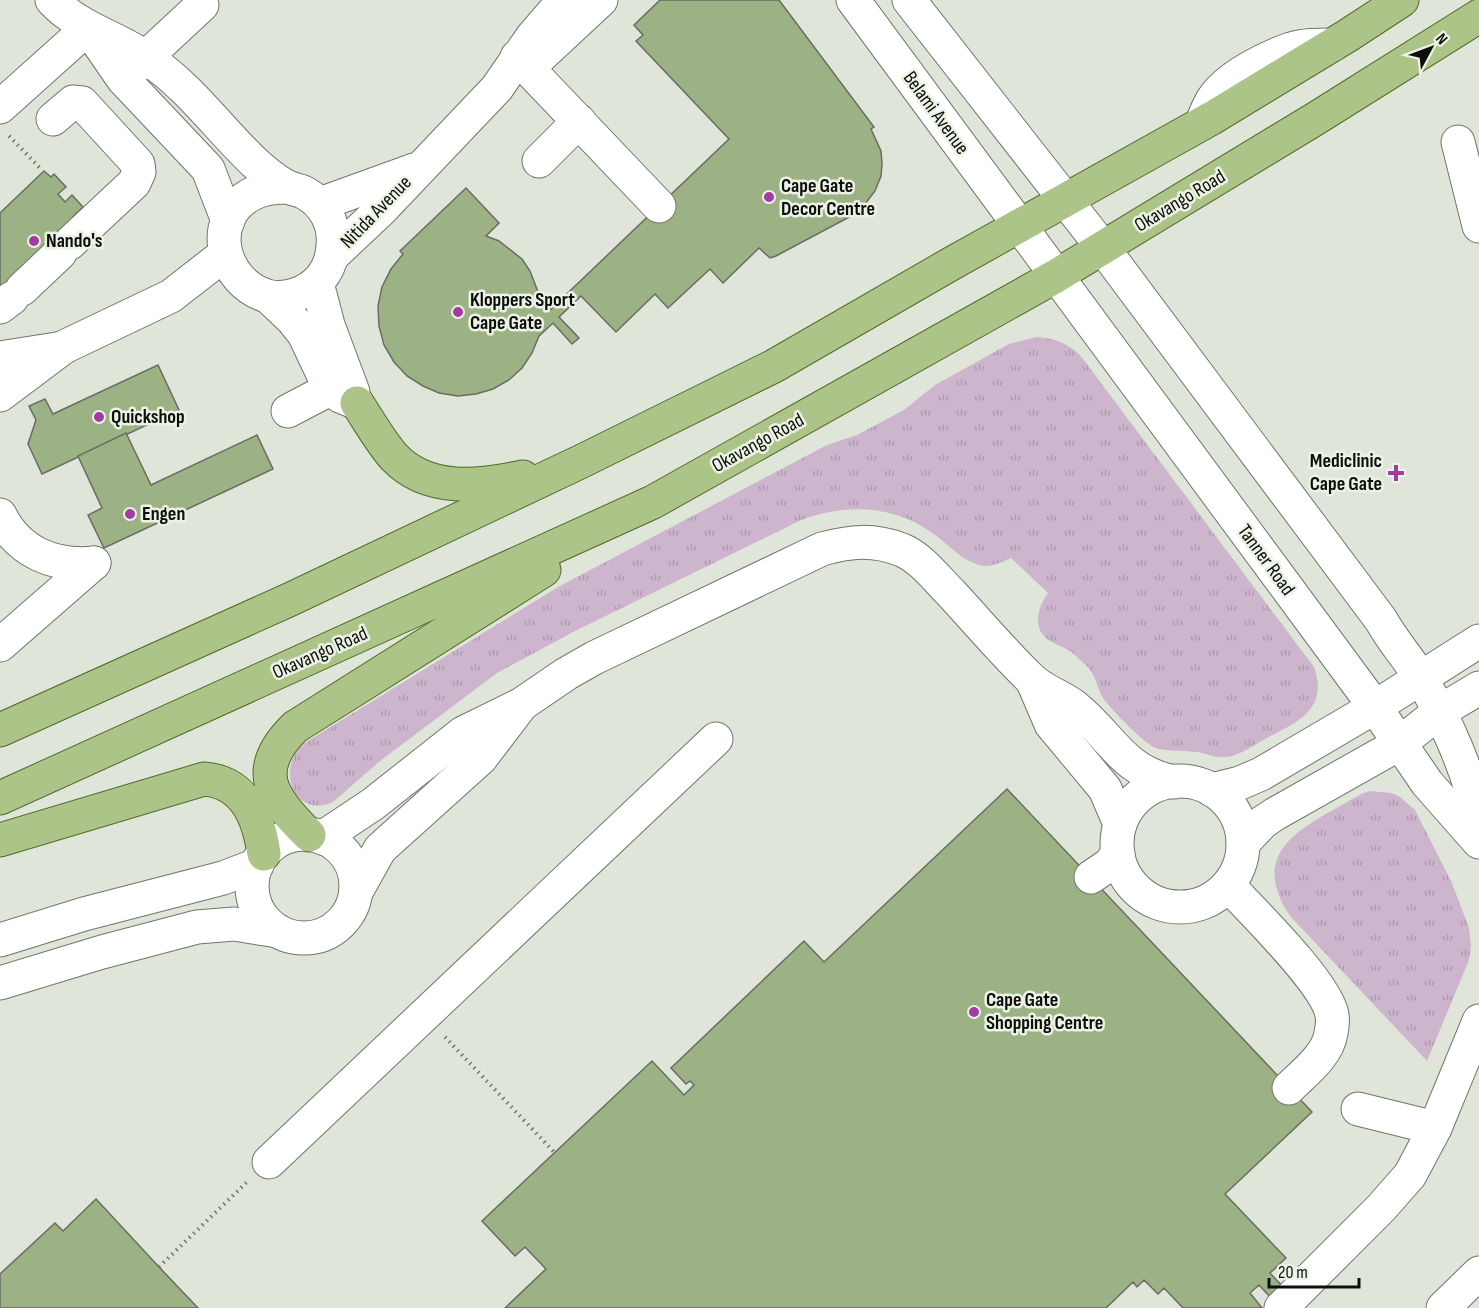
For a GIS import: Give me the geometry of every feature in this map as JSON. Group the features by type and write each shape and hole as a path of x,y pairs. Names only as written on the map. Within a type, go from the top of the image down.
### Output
{"main road":[{"path":"0,730 302,594 580,462 774,366 1201,124 1402,0"},
{"name":"Okavango Road","path":"0,798 652,502 1056,276 1315,119 1479,16"},
{"path":"344,396 395,457 415,472 440,482 465,485 496,483 580,462"},
{"path":"315,836 278,802 270,776 271,758 279,742 295,727 652,502"},
{"path":"0,840 204,778 218,780 240,793 261,832 260,859"}],"street":[{"path":"52,0 62,11 88,28 135,68 208,169 228,221"},
{"name":"Nitida Avenue","path":"523,62 532,37 564,0"},
{"name":"Nitida Avenue","path":"325,270 418,168 523,62 601,0"},
{"name":"Belami Avenue","path":"853,0 1056,276"},
{"path":"909,0 1103,248 1381,620 1421,678 1439,712 1476,802 1479,822"},
{"path":"135,68 201,5"},
{"path":"4,121 88,28"},
{"path":"523,62 659,206"},
{"path":"135,68 178,81 256,164 287,187 305,193 320,204 329,217 334,233 325,270 328,325 344,396"},
{"path":"12,298 134,183 139,171 138,164 82,103 69,104 53,119"},
{"path":"539,160 579,121"},
{"path":"1458,142 1479,223"},
{"name":"Nitida Avenue","path":"320,204 418,168"},
{"path":"287,187 268,188 250,195 236,207 228,221 224,237 232,267 253,291 269,297 286,297 302,292 325,270"},
{"path":"0,395 64,348 232,267"},
{"name":"Tanner Road","path":"1056,276 1375,707 1427,783 1479,842"},
{"path":"269,297 304,334 344,396"},
{"path":"0,358 64,348"},
{"path":"288,411 344,396"},
{"path":"0,515 15,538 44,558 77,565 94,563 0,645"},
{"path":"0,940 84,914 223,878 260,859 273,845 284,838 315,836 374,804 463,733 522,704 594,658 822,549 849,542 875,542 904,551 926,567 1034,682 1074,706 1130,763 1142,772 1174,782 1200,784 1225,800 1241,828 1243,843 1239,865 1228,885 1213,898 1194,906 1173,907 1153,901 1136,889 1124,873 1119,839 1105,789 1052,724 1034,682"},
{"path":"1212,790 1240,783 1261,774 1375,707 1479,641"},
{"path":"1243,843 1263,822 1275,814 1399,744 1439,712 1479,688"},
{"path":"260,859 252,883 255,902 264,918 278,931 288,936 309,938 331,932 351,910 356,892 380,849 481,758 522,704"},
{"path":"269,1162 716,739"},
{"path":"1090,878 1110,864 1126,812 1135,800 1146,791 1159,785 1174,782"},
{"path":"315,836 337,846 348,859 355,875 356,892"},
{"path":"1228,885 1308,973 1323,994 1332,1015 1331,1036 1320,1057 1289,1088"},
{"path":"0,983 102,952 197,927 234,924 278,931"},
{"path":"1281,1308 1381,1208 1410,1175 1435,1128 1479,1021"},
{"path":"1358,1109 1435,1128"},
{"path":"1443,1308 1479,1273"}],"path":[{"path":"4,121 40,168"},
{"path":"424,1015 555,1153"},
{"path":"159,1267 269,1162"}],"green space":[{"path":"1036,337 1060,342 1080,355 1314,667 1318,682 1317,694 1314,704 1299,720 1245,751 1229,757 1156,748 1136,733 1107,703 1091,671 1073,654 1050,641 1042,633 1038,616 1048,593 1011,558 994,565 980,565 964,558 937,536 916,523 900,516 866,510 849,510 815,515 799,521 573,632 497,673 380,761 333,802 320,806 309,804 300,799 294,790 290,779 290,767 294,755 303,744 558,587 827,445 857,435 904,410 935,385 1009,344"},
{"path":"1370,791 1391,793 1400,797 1415,810 1452,883 1469,928 1471,945 1469,960 1427,1061 1290,916 1278,892 1275,872 1279,855 1290,840 1322,816"}],"building":[{"name":"Cape Gate Decor Centre","path":"660,0 779,0 874,127 871,129 881,151 882,164 881,176 875,191 853,215 776,256 770,258 759,248 723,283 710,269 668,308 655,294 616,332 581,296 559,317 579,338 572,344 553,323 539,336 522,368 509,380 493,389 458,396 439,393 407,376 394,362 384,345 379,326 378,306 382,287 391,269 403,254 400,251 466,188 499,223 486,236 499,241 522,259 530,271 540,297 551,309 729,139 636,41 643,35 634,25"},
{"name":"Nando's","path":"44,171 51,177 54,174 66,187 58,194 65,202 72,195 83,207 73,217 79,224 0,300 0,213"},
{"name":"Quickshop","path":"158,365 179,410 42,474 28,444 36,420 29,406 45,399 53,414"},
{"path":"126,433 151,485 257,435 273,469 104,548 88,515 102,508 78,456"},
{"name":"Cape Gate Shopping Centre","path":"1007,789 1312,1112 1225,1194 1286,1258 1270,1273 1284,1288 1272,1299 1259,1285 1250,1293 1262,1308 1183,1308 1164,1288 1158,1294 1144,1280 1137,1287 1133,1282 1106,1308 505,1308 546,1269 525,1247 515,1256 482,1221 652,1061 684,1095 694,1085 690,1081 686,1084 671,1068 804,941 824,962"},
{"path":"96,1199 198,1308 0,1308 0,1274 55,1223 63,1231"}],"place":[{"name":"Cape Gate Decor Centre","path":"769,197"},
{"name":"Nando's","path":"34,241"},
{"name":"Kloppers Sport Cape Gate","path":"458,312"},
{"name":"Quickshop","path":"99,417"},
{"name":"Mediclinic Cape Gate","path":"1396,473"},
{"name":"Engen","path":"130,514"},
{"name":"Cape Gate Shopping Centre","path":"974,1012"}]}
